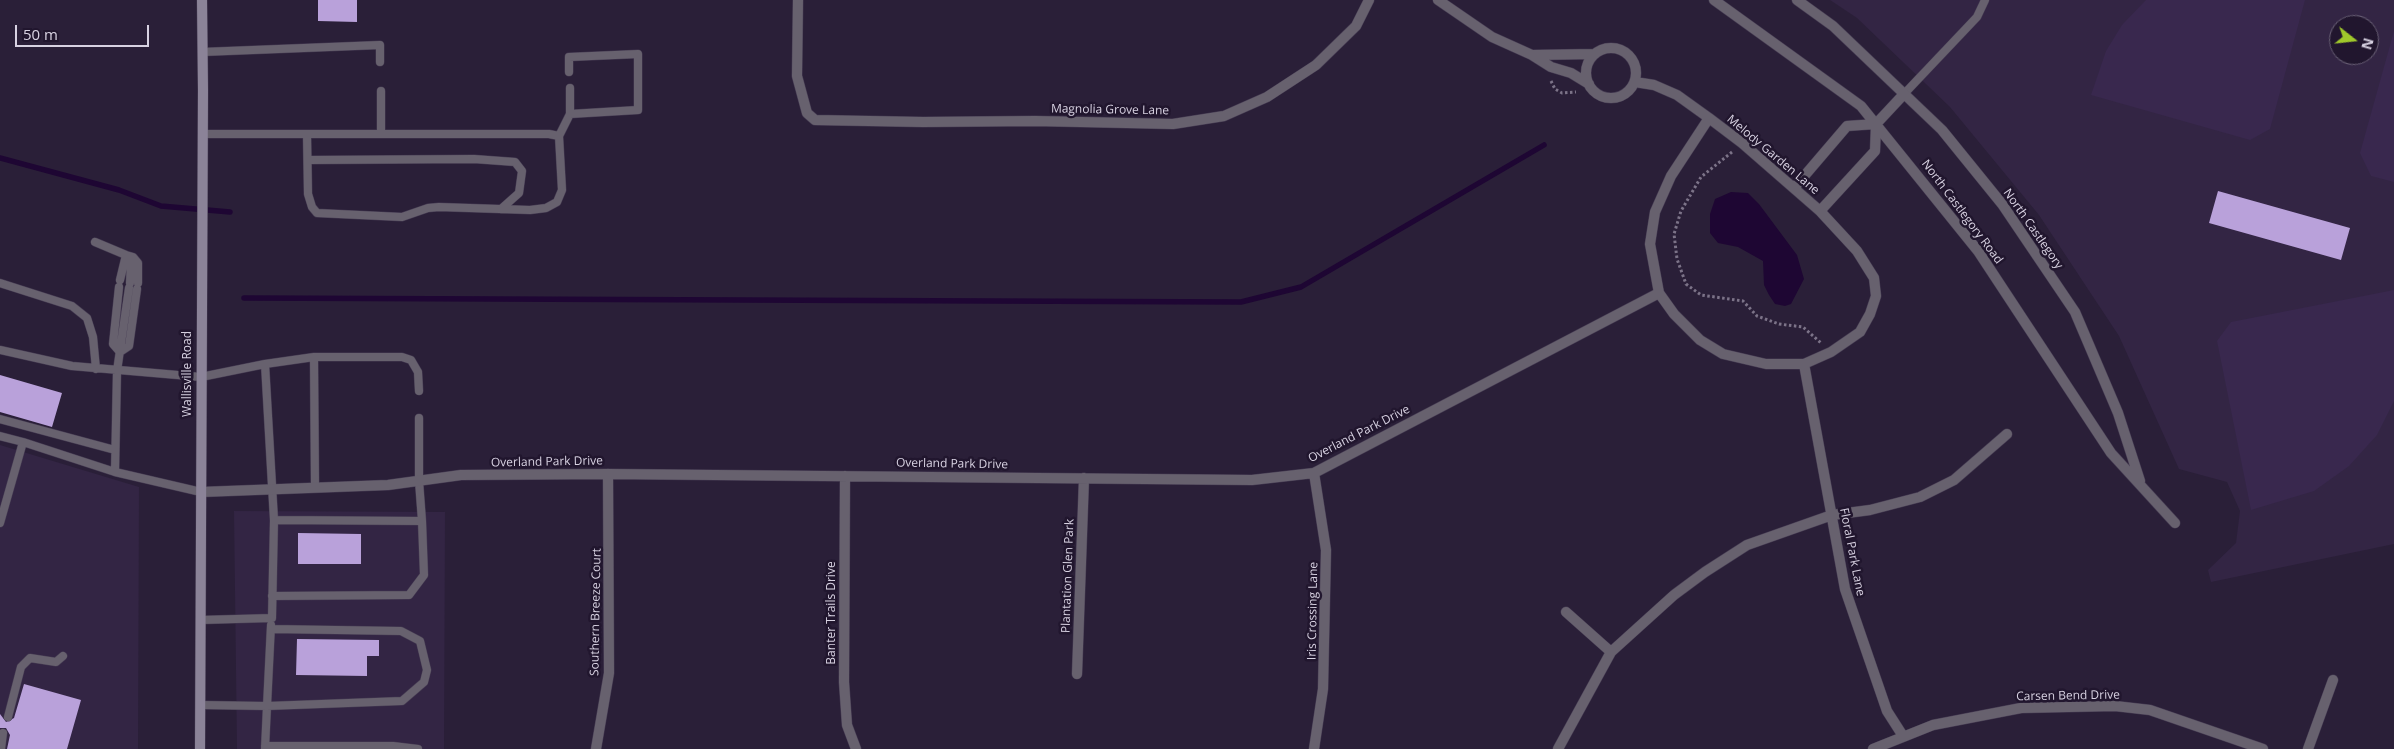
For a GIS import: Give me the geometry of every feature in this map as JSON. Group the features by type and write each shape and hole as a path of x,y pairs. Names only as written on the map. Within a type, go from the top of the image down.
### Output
{"main road":[{"name":"Wallisville Road","path":"200,749 202,0"}],"street":[{"name":"Magnolia Grove Lane","path":"798,0 797,76 807,113 815,120 1035,121 1113,124 1173,124 1224,116 1267,97 1316,65 1356,26 1369,0"},
{"path":"1438,0 1492,37 1532,55 1551,67 1571,73 1589,84 1594,91 1611,98 1628,92 1635,82 1635,64 1624,51 1611,48 1595,54 1532,55"},
{"name":"North Castlegory Road","path":"1714,0 1861,106 1978,251 2111,453 2141,485"},
{"name":"North Castlegory","path":"1797,0 1833,26 1942,130 2002,204 2075,312 2118,412 2141,485 2175,523"},
{"path":"1589,84 1587,67 1595,54"},
{"path":"1635,82 1654,85 1678,96 1709,118"},
{"path":"1794,188 1848,126 1876,124 1904,94"},
{"name":"Melody Garden Lane","path":"1709,118 1742,143 1820,211 1847,240 1866,264 1874,278 1876,296 1870,314 1860,332 1830,352 1804,364 1766,364 1723,354 1700,340 1674,314 1659,293 1650,244 1655,212 1671,176 1709,118"},
{"path":"1820,211 1876,151 1876,124"},
{"name":"Overland Park Drive","path":"200,492 388,485 461,475 608,474 1252,480 1314,473 1659,293"},
{"name":"Floral Park Lane","path":"1804,364 1848,598 1887,711 1903,736"},
{"path":"1558,749 1611,652 1674,595 1747,545 1832,515 1870,510 1920,497 1954,480 2007,434"},
{"name":"Iris Crossing Lane","path":"1314,473 1326,550 1323,689 1314,749"},
{"name":"Southern Breeze Court","path":"596,749 609,673 608,474"},
{"name":"Banter Trails Drive","path":"844,476 844,682 847,725 856,749"},
{"name":"Plantation Glen Park","path":"1077,674 1084,478"},
{"path":"1566,612 1611,652"},
{"path":"2308,749 2333,680"},
{"name":"Carsen Bend Drive","path":"1873,749 1933,725 2022,708 2115,706 2150,710 2262,749"}],"lane":[{"path":"1904,94 1977,17 1984,0"},
{"path":"202,52 380,45 380,62"},
{"path":"570,72 569,57 638,54 638,110 570,114"},
{"path":"307,134 308,194 312,207 317,213 402,217 428,208 530,210 546,208 557,202 562,190 559,136 570,114 570,88"},
{"path":"381,91 381,134"},
{"path":"203,134 549,134 559,136"},
{"path":"308,160 464,159 515,162 522,171 519,193 511,203 501,209"},
{"path":"95,242 133,257 138,263 117,371 115,472"},
{"path":"120,352 112,344 119,283 126,255"},
{"path":"0,283 72,306 87,318 93,337 96,368"},
{"path":"0,350 72,366 201,377 314,357 402,357 411,360 418,372 419,391"},
{"path":"314,357 315,488"},
{"path":"266,364 274,520 272,618 265,747 393,746 418,749"},
{"path":"272,596 409,594 424,575 419,481 419,418"},
{"path":"0,419 115,450"},
{"path":"0,436 115,472 200,492"},
{"path":"0,523 23,442"},
{"path":"274,520 422,521"},
{"path":"200,620 272,618"},
{"path":"200,705 267,706 402,701 424,682 427,670 420,641 400,631 271,629"},
{"path":"8,717 21,667 30,658 56,662 63,656"},
{"path":"1,749 4,733"}],"path":[{"path":"1742,143 1701,177 1681,211 1674,234 1677,259 1686,284 1701,295 1743,301 1757,316 1772,322 1803,326 1830,352"}],"shaded area":[{"path":"1830,0 2394,0 2394,544 2211,582 2208,570 2236,543 2240,511 2227,482 2179,469 2119,336 2039,215 1950,107 1857,18"},
{"path":"2146,0 2305,0 2270,129 2250,140 2091,95 2106,51 2122,25"},
{"path":"2394,31 2394,182 2371,176 2360,153"},
{"path":"1731,192 1748,193 1759,204 1797,255 1804,279 1791,304 1785,306 1775,304 1769,295 1764,285 1763,261 1738,247 1718,243 1710,233 1710,214 1715,199"},
{"path":"2394,290 2394,401 2377,435 2349,466 2314,491 2251,510 2217,341 2231,322"},
{"path":"0,445 139,487 138,749 0,749"},
{"path":"234,511 445,512 444,749 237,749"}],"building":[{"path":"318,0 357,0 357,22 318,21"},
{"path":"2218,191 2350,228 2341,260 2209,223"},
{"path":"0,375 62,393 52,427 0,412"},
{"path":"298,533 361,534 361,564 298,564"},
{"path":"297,639 379,640 379,656 367,656 367,676 296,675"},
{"path":"24,684 81,700 67,749 7,749 10,735 6,728 0,728 0,714 6,722 14,718"}],"waterway":[{"path":"244,298 1241,302 1301,287 1544,145"},
{"path":"0,158 119,190 161,206 230,212"}]}
